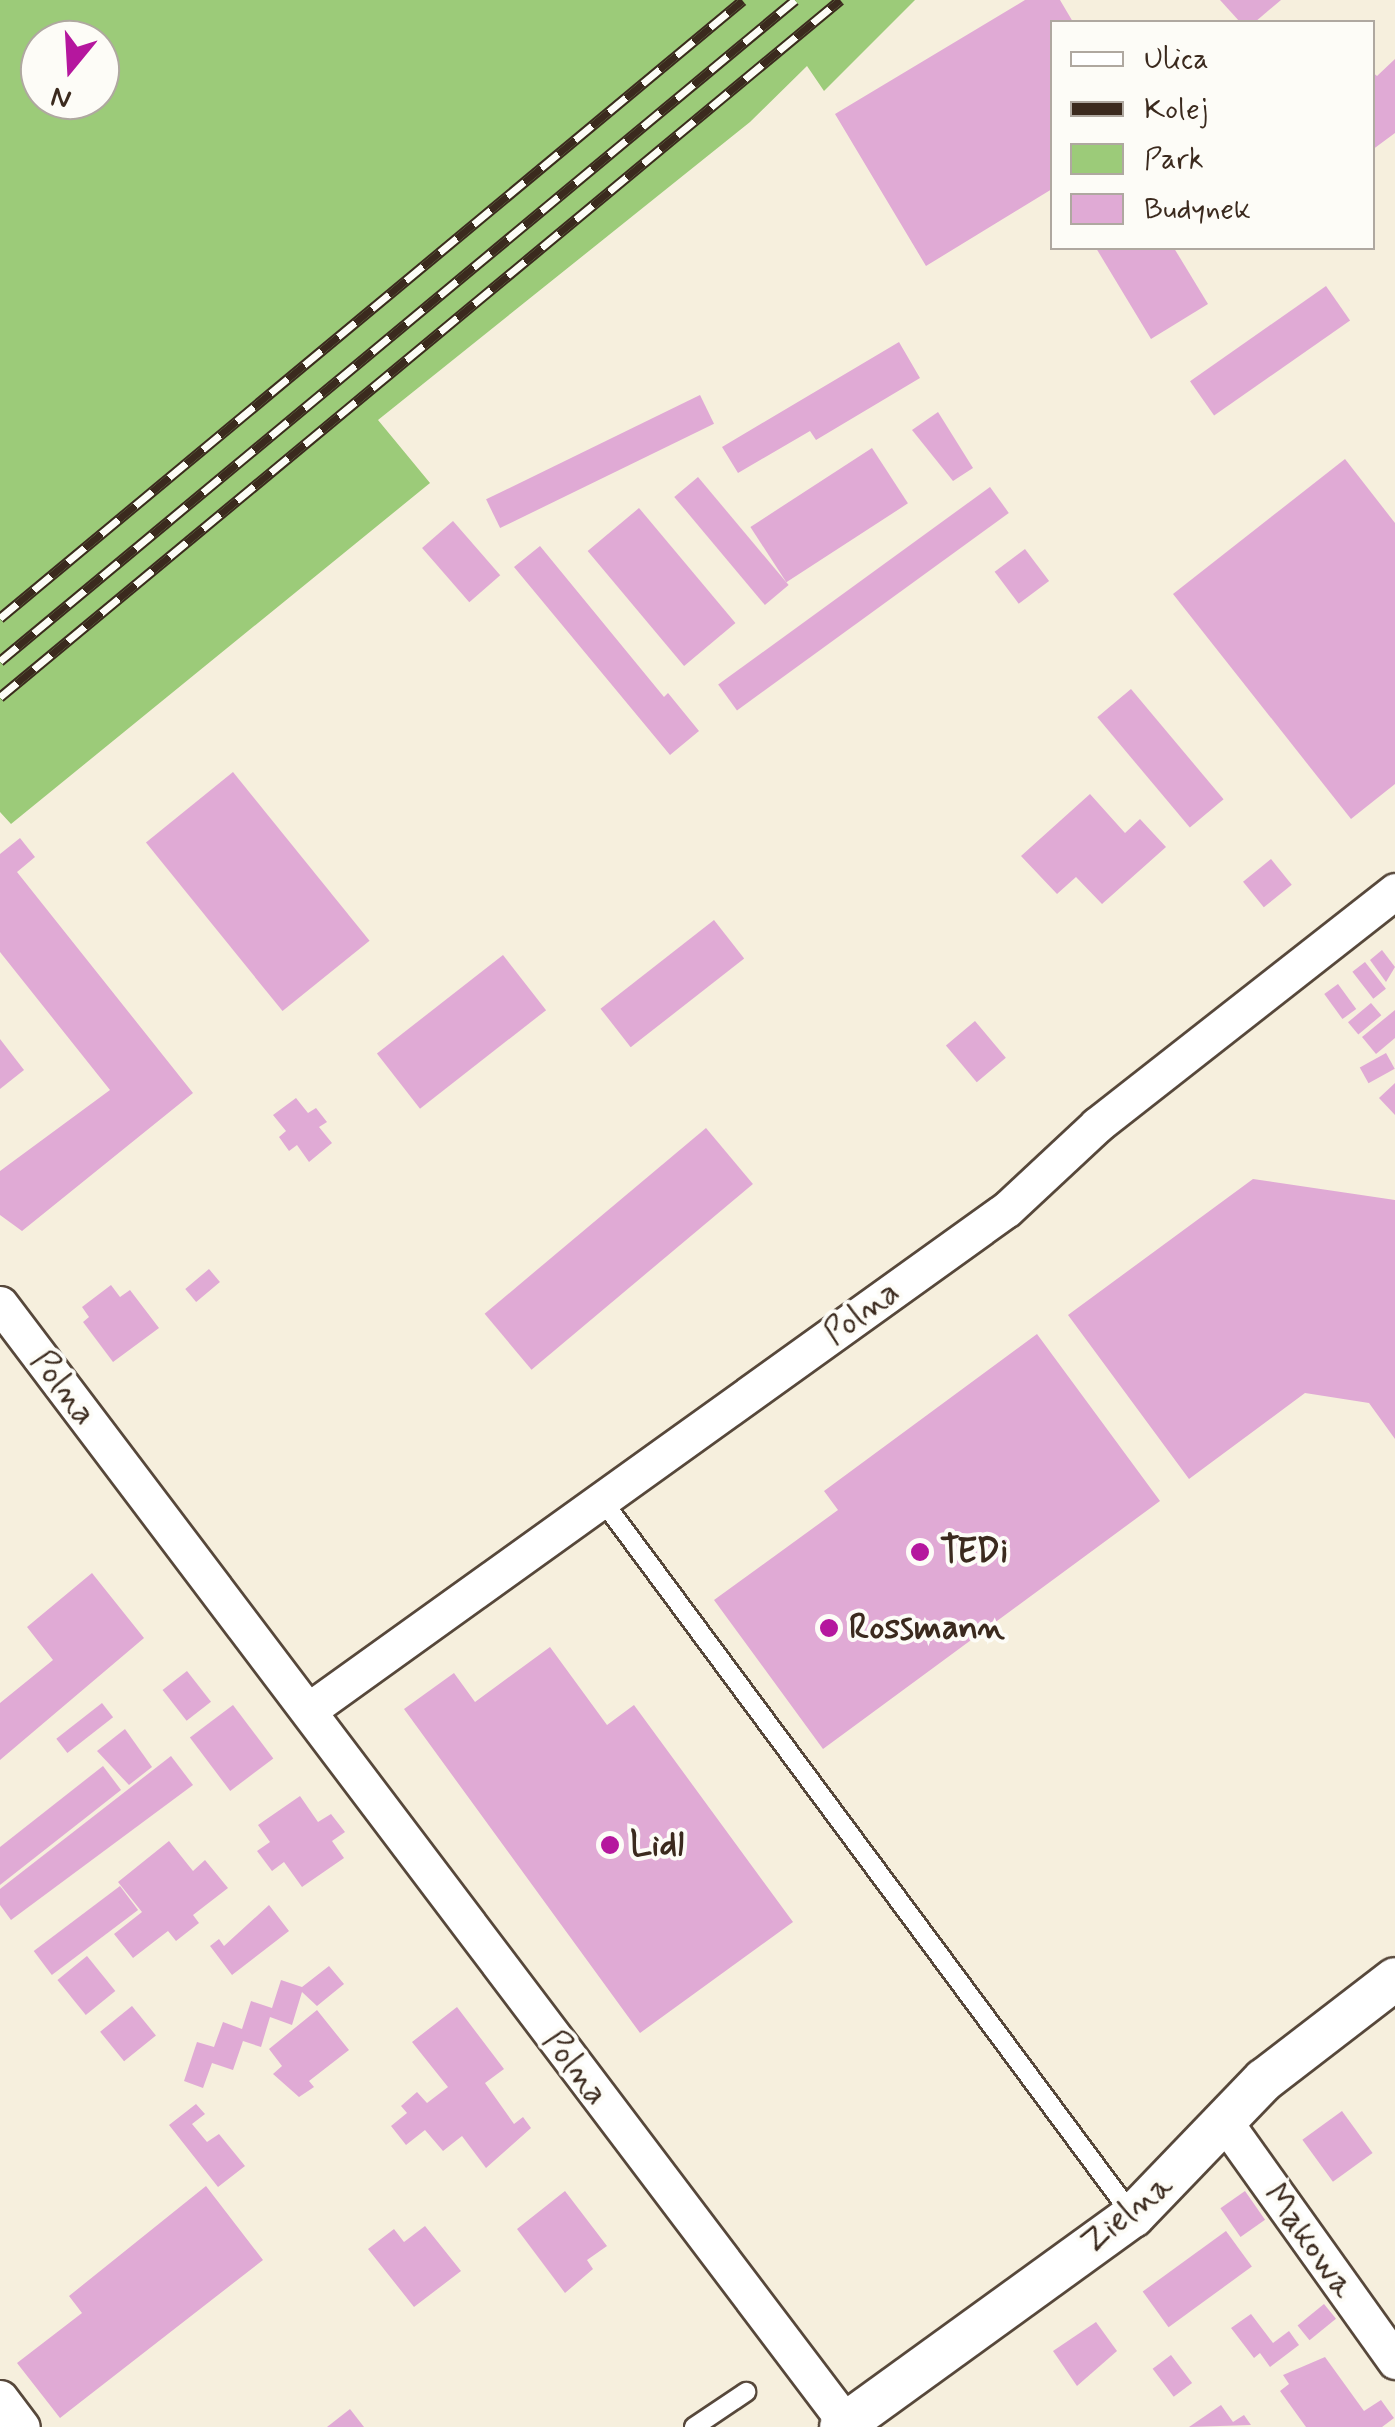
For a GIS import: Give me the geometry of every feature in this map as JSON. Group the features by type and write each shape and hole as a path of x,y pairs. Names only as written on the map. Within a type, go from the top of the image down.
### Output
{"street":[{"name":"Polna","path":"309,1710 1007,1210 1097,1125 1395,892"},
{"name":"Polna","path":"0,1304 846,2426"},
{"name":"Zielna","path":"846,2426 1133,2216 1295,2053 1395,1980"},
{"name":"Makowa","path":"1224,2121 1395,2361"},
{"path":"0,2398 22,2427"}],"lane":[{"path":"602,1500 1133,2216"},
{"path":"694,2427 746,2392"}],"green space":[{"path":"0,0 915,0 824,91 807,66 750,122 378,420 430,483 11,824 0,812"}],"building":[{"path":"1025,0 1060,0 1072,20 1050,20 1050,190 926,266 835,114"},
{"path":"1220,0 1281,0 1257,20 1238,20"},
{"path":"1395,59 1395,133 1375,148 1375,74"},
{"path":"1097,250 1175,250 1208,304 1151,339"},
{"path":"1326,286 1350,320 1214,416 1190,381"},
{"path":"899,342 920,378 816,440 810,431 738,473 722,447"},
{"path":"700,395 714,424 500,528 486,499"},
{"path":"938,412 973,468 953,481 912,430"},
{"path":"872,448 908,503 786,582 750,527"},
{"path":"1345,459 1395,523 1395,784 1351,819 1173,594"},
{"path":"698,477 789,585 765,605 674,497"},
{"path":"990,487 1009,513 737,710 718,684"},
{"path":"639,508 735,623 684,666 588,551"},
{"path":"453,521 500,575 469,602 422,548"},
{"path":"540,546 664,697 668,693 699,731 670,755 514,567"},
{"path":"1025,549 1049,581 1019,604 995,572"},
{"path":"1131,689 1224,799 1190,828 1097,717"},
{"path":"233,772 370,941 283,1011 146,842"},
{"path":"1090,794 1125,833 1140,819 1166,847 1102,904 1076,877 1057,894 1021,856"},
{"path":"20,838 35,857 17,872 193,1093 22,1231 0,1215 0,1171 110,1090 0,952 0,854"},
{"path":"1271,859 1292,885 1264,907 1243,882"},
{"path":"714,920 744,959 631,1047 601,1009"},
{"path":"1382,950 1395,967 1386,982 1370,960"},
{"path":"503,955 546,1010 420,1109 377,1054"},
{"path":"1365,962 1386,989 1373,999 1352,972"},
{"path":"1338,984 1356,1009 1342,1019 1324,994"},
{"path":"1371,1003 1381,1015 1358,1035 1348,1022"},
{"path":"1395,1010 1395,1038 1376,1054 1362,1037"},
{"path":"975,1021 1006,1058 977,1082 946,1045"},
{"path":"0,1039 24,1070 0,1089"},
{"path":"1386,1053 1395,1069 1368,1083 1360,1068"},
{"path":"1395,1083 1395,1115 1379,1098"},
{"path":"296,1098 308,1113 316,1108 327,1122 319,1127 332,1143 309,1162 297,1145 289,1151 279,1137 286,1131 273,1115"},
{"path":"706,1128 753,1184 532,1370 485,1314"},
{"path":"1253,1179 1395,1200 1395,1439 1369,1403 1305,1393 1189,1479 1068,1315"},
{"path":"209,1269 220,1282 196,1302 185,1289"},
{"path":"111,1285 120,1297 130,1290 159,1328 113,1362 83,1322 89,1317 82,1307"},
{"path":"1037,1334 1160,1501 823,1749 714,1600 838,1510 824,1491"},
{"path":"92,1573 144,1638 0,1760 0,1703 53,1660 27,1627"},
{"name":"Lidl","path":"550,1647 607,1725 634,1705 793,1922 640,2033 404,1709 454,1673 475,1702"},
{"path":"187,1671 211,1702 187,1721 163,1690"},
{"path":"102,1703 113,1717 67,1753 56,1739"},
{"path":"233,1705 273,1759 230,1791 190,1737"},
{"path":"125,1729 152,1767 129,1785 97,1751"},
{"path":"171,1756 193,1785 11,1920 0,1905 0,1889"},
{"path":"103,1766 121,1790 0,1885 0,1847"},
{"path":"300,1796 318,1822 331,1814 345,1832 332,1841 344,1858 302,1887 284,1862 272,1871 257,1851 270,1842 258,1825"},
{"path":"169,1841 193,1871 205,1860 228,1888 193,1915 199,1923 176,1941 168,1931 133,1958 114,1934 142,1912 118,1882"},
{"path":"120,1886 138,1910 52,1975 34,1951"},
{"path":"269,1905 289,1931 232,1975 210,1946 219,1939 224,1946"},
{"path":"87,1956 115,1991 86,2015 57,1980"},
{"path":"329,1966 344,1984 317,2006 302,1992 292,2025 270,2017 261,2047 243,2041 233,2070 212,2063 203,2088 184,2081 197,2042 214,2047 223,2022 242,2029 251,2001 272,2008 281,1980 302,1987"},
{"path":"132,2006 156,2036 124,2061 100,2032"},
{"path":"457,2007 504,2069 485,2083 514,2124 523,2117 531,2128 486,2168 462,2136 443,2151 425,2130 406,2145 391,2126 407,2113 401,2106 417,2092 427,2103 448,2087 412,2042"},
{"path":"317,2010 349,2050 309,2081 314,2087 299,2097 273,2074 282,2066 269,2049"},
{"path":"196,2104 205,2114 192,2124 207,2142 219,2134 245,2166 218,2187 169,2125"},
{"path":"1342,2111 1373,2153 1333,2182 1302,2140"},
{"path":"206,2186 263,2260 60,2418 17,2363 82,2313 69,2296"},
{"path":"565,2191 607,2246 587,2260 593,2269 565,2293 517,2229"},
{"path":"1245,2191 1265,2220 1241,2237 1220,2208"},
{"path":"425,2226 461,2271 414,2307 368,2249 394,2229 404,2242"},
{"path":"1226,2231 1252,2267 1169,2327 1143,2292"},
{"path":"1324,2304 1336,2319 1310,2340 1298,2325"},
{"path":"1251,2314 1273,2343 1289,2331 1299,2345 1270,2367 1260,2353 1254,2358 1231,2328"},
{"path":"1096,2322 1117,2351 1077,2386 1053,2351"},
{"path":"1171,2355 1192,2383 1174,2397 1153,2369"},
{"path":"1325,2357 1364,2411 1381,2400 1394,2418 1382,2427 1306,2427 1280,2391 1289,2384 1283,2375"},
{"path":"1221,2405 1233,2422 1244,2415 1251,2425 1189,2427"},
{"path":"350,2409 364,2427 327,2427"}],"railway":[{"path":"0,618 743,0"},
{"path":"0,661 795,0"},
{"path":"0,697 840,0"}],"place":[{"name":"TEDi","path":"920,1552"},
{"name":"Rossmann","path":"829,1628"},
{"name":"Lidl","path":"610,1845"}]}
